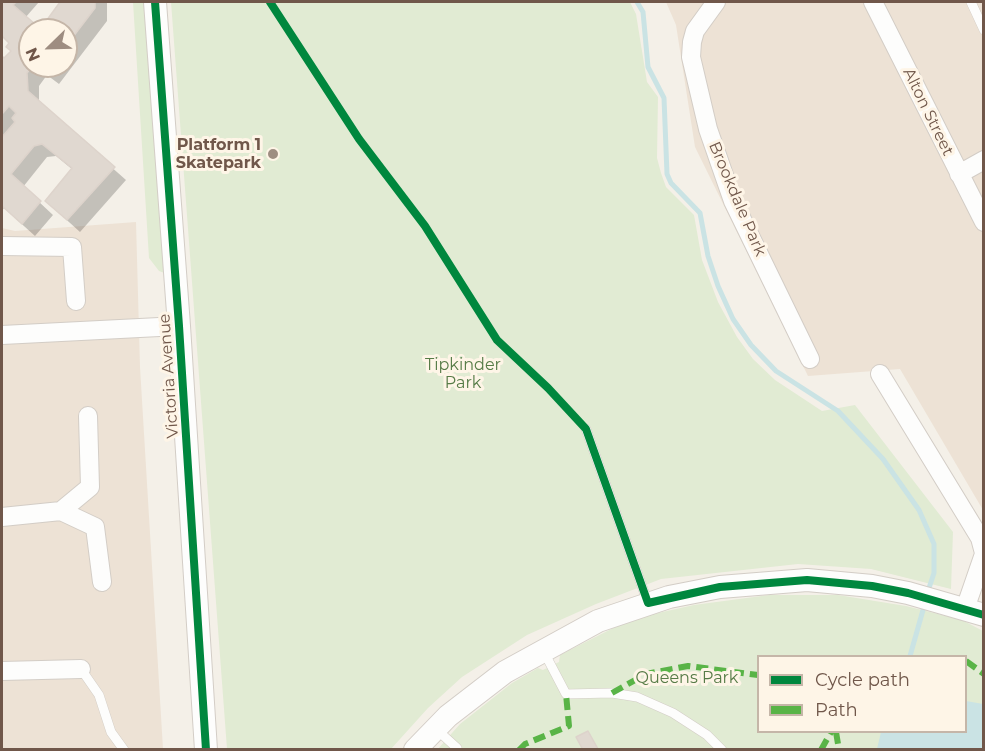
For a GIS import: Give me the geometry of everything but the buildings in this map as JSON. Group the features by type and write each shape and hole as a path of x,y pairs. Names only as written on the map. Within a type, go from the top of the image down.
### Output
{"street":[{"name":"Victoria Avenue","path":"155,2 179,326 206,750"},
{"name":"Brookdale Park","path":"716,2 695,31 691,57 708,129 734,201 810,359"},
{"name":"Alton Street","path":"873,2 984,222"},
{"path":"959,174 984,160"},
{"path":"2,246 72,247 76,301"},
{"path":"2,335 179,326"},
{"path":"415,750 435,728 476,692 542,650 598,621 648,603 720,587 807,580 872,586 909,593 974,612 984,554 980,538 880,374"},
{"path":"2,517 61,510 90,487 88,416"},
{"path":"61,510 95,527 102,582"},
{"path":"2,671 81,669"}],"lane":[{"path":"970,2 984,30"},
{"path":"586,429 648,603"},
{"path":"542,650 566,694 612,693 637,697 673,713 707,735 722,750"},
{"path":"81,669 99,695 111,732 124,750"},
{"path":"435,728 457,748 456,750"}],"shaded area":[{"path":"666,2 983,2 983,510 900,369 808,376 695,147 676,25"},
{"path":"136,222 140,367 163,749 2,749 2,228 15,231"}],"green space":[{"path":"133,2 147,2 167,274 159,271 149,258"},
{"name":"Tipkinder Park","path":"171,2 630,2 636,14 647,82 658,97 657,158 661,173 666,187 694,215 702,260 718,302 737,337 753,359 775,380 822,411 855,405 953,532 951,589 871,569 798,564 661,579 596,604 527,635 462,677 428,708 391,749 227,749"},
{"name":"Queens Park","path":"769,595 838,595 906,606 962,620 983,631 983,749 437,750 460,724 512,683 538,668 543,670 559,662 560,655 631,619 694,605"}],"water":[{"path":"967,701 983,704 983,749 877,749 881,733 967,733"}],"waterway":[{"path":"637,2 643,12 648,67 664,98 667,174 671,183 700,213 708,256 733,319 751,345 776,371 838,411 883,459 919,510 934,544 934,573 927,594"},
{"path":"910,655 925,603"}],"marked path":[{"path":"967,662 984,674"},
{"path":"612,693 646,674 688,666 757,675"},
{"path":"519,750 525,744 569,726 566,694"},
{"path":"821,750 830,733"},
{"path":"836,733 839,750"}],"cycle path":[{"path":"155,2 179,326 206,750"},
{"path":"270,2 359,139 425,226 497,340 548,388 586,429 648,603 720,587 807,580 872,586 908,593 984,615"}],"place":[{"name":"Platform 1 Skatepark","path":"273,154"}]}
